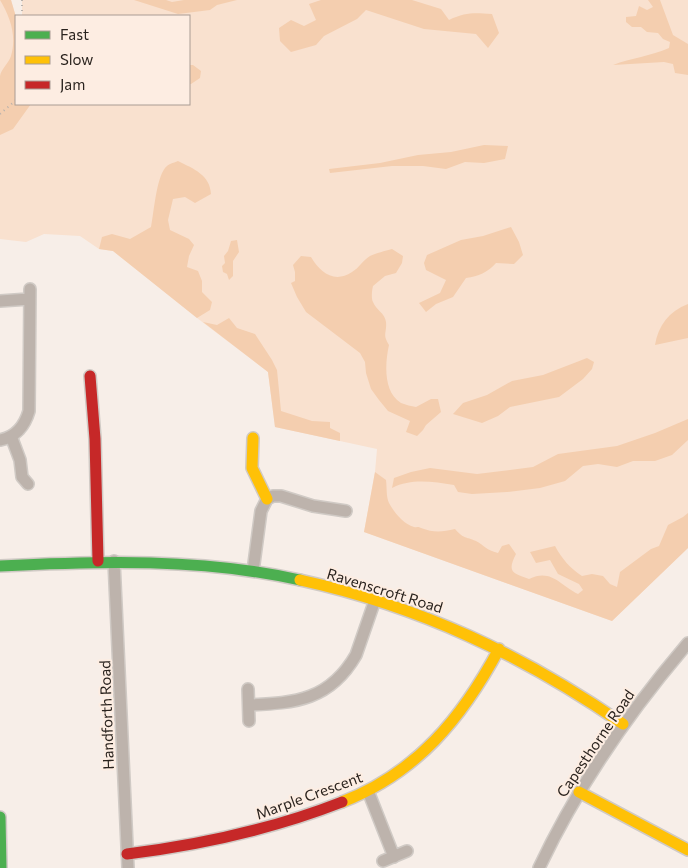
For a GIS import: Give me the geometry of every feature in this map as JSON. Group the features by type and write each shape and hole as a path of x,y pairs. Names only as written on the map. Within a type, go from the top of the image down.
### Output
{"street":[{"path":"0,301 30,294 28,411 23,426 5,438 20,460 22,477 28,484"},
{"path":"90,376 95,439 98,561"},
{"path":"253,438 252,468 267,499"},
{"path":"253,571 261,511 267,499 273,496 281,496 313,506 346,511"},
{"name":"Ravenscroft Road","path":"0,566 98,561 194,564 253,571 313,583 375,600 436,621 499,649 562,684 623,724"},
{"name":"Handforth Road","path":"114,561 128,868"},
{"path":"249,705 297,701 314,695 334,682 351,664 356,655 375,600"},
{"name":"Capesthorne Road","path":"540,868 579,792 623,724 688,643"},
{"name":"Marple Crescent","path":"127,854 192,846 259,830 343,802 368,791 407,767 441,736 480,686 499,649"},
{"path":"248,689 250,721"},
{"path":"368,791 394,857"},
{"path":"579,792 688,850"},
{"path":"0,817 1,868"},
{"path":"382,861 407,852"}],"path":[{"path":"22,0 22,15"},
{"path":"0,114 15,101"}],"shaded area":[{"path":"0,0 11,0 15,15 15,81 0,92"},
{"path":"0,0 11,0 15,15 15,105 30,105 13,129 0,135 0,76 9,61 13,48 12,27"},
{"path":"22,0 688,0 688,548 612,621 364,532 375,472 377,449 275,427 268,372 113,251 99,249 80,236 44,234 26,242 0,239 0,114 15,105 190,105 190,15 22,15"},
{"path":"134,0 166,0 172,2 184,0 237,0 217,5 210,10 178,14"},
{"path":"321,0 412,0 441,9 449,20 470,14 492,14 499,33 488,48 476,34 424,29 366,10 357,19 324,36 316,45 291,52 280,41 279,28 291,20 304,26 316,20 309,4"},
{"path":"648,0 660,0 673,35 688,44 688,75 675,73 673,64 664,62 613,65 669,48 670,42 663,39 658,33 647,32 641,27 632,27 626,22 626,17 636,16 639,6 647,10 653,7"},
{"path":"190,65 193,65 201,71 200,78 191,84"},
{"path":"484,145 508,146 505,159 484,163 465,162 446,169 423,166 392,166 330,173 329,169 380,163"},
{"path":"178,161 204,177 208,182 211,194 195,203 185,197 173,199 168,220 170,230 189,239 194,245 187,267 198,271 202,281 202,292 212,302 210,310 197,318 113,251 99,249 102,237 112,234 130,239 151,227 157,188 162,173 168,165"},
{"path":"511,227 523,255 514,264 496,263 482,274 466,278 453,297 436,304 426,312 419,303 440,293 446,280 426,270 424,263 427,255 461,240 483,236"},
{"path":"237,240 239,252 233,261 233,276 229,280 227,274 223,272 224,256 228,251 231,241"},
{"path":"392,249 403,256 402,263 396,273 385,276 373,286 372,294 374,305 384,316 386,322 385,336 389,345 386,368 388,385 395,398 401,403 416,407 431,399 438,399 441,412 417,436 406,432 410,421 388,411 371,389 365,362 360,353 306,312 291,283 295,281 293,265 301,256 311,257 323,272 339,277 354,270 370,256"},
{"path":"688,304 688,338 655,345 662,326 670,315"},
{"path":"229,318 237,328 255,334 272,360 277,370 281,411 312,421 330,422 330,428 340,433 340,441 275,427 268,372 203,322 217,325"},
{"path":"587,358 594,362 592,369 583,379 559,397 510,407 498,416 482,423 453,414 463,403 487,395 512,381 543,375"},
{"path":"688,419 688,440 672,455 655,461 633,461 617,467 598,464 583,466 565,481 540,488 472,494 458,492 454,485 415,482 392,488 394,478 430,468 477,474 533,467 558,454 617,446"},
{"path":"375,472 386,480 389,503 396,514 406,523 414,527 434,531 455,529 463,536 498,553 502,546 509,544 516,554 512,565 515,573 529,579 543,575 555,579 578,594 583,590 579,584 558,574 550,560 536,563 530,552 555,546 567,563 582,576 592,574 603,576 610,584 617,587 620,572 651,549 659,546 668,525 688,513 688,548 612,621 364,532"}],"traffic: fast":[{"path":"0,566 113,562 150,563 225,568 300,580"},
{"path":"0,817 1,868"}],"traffic: slow":[{"path":"253,438 252,468 267,499"},
{"path":"300,580 387,604 469,636 547,676 623,724"},
{"path":"342,802 369,790 393,776 435,740 469,698 499,649"},
{"path":"579,792 688,850"}],"traffic: jam":[{"path":"90,376 95,439 98,561"},
{"path":"127,854 182,846 236,835 316,812 342,802"}]}
